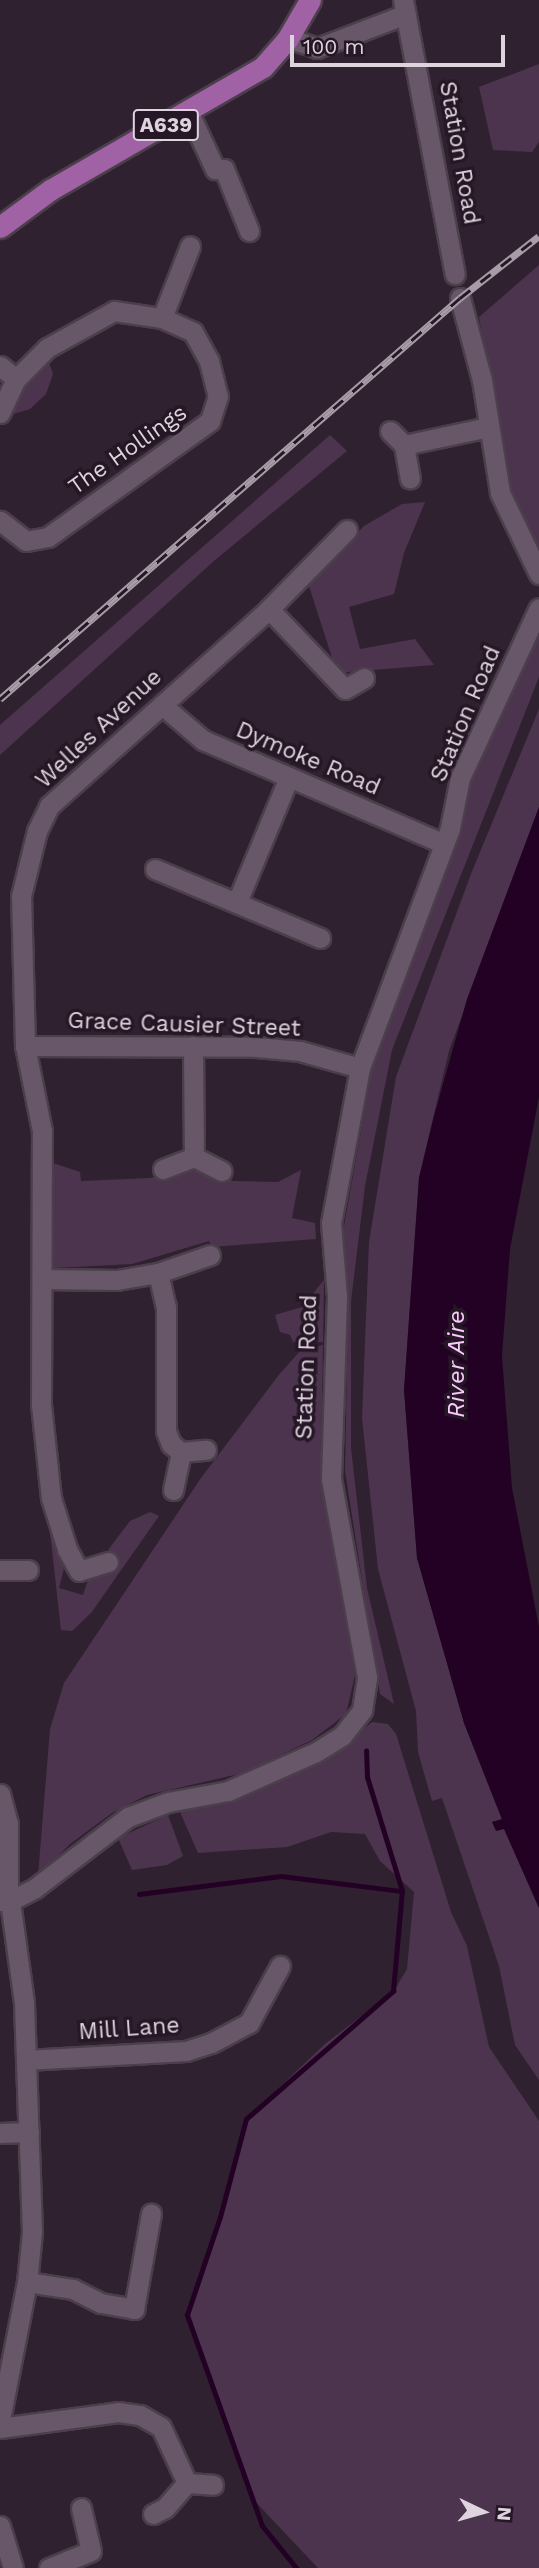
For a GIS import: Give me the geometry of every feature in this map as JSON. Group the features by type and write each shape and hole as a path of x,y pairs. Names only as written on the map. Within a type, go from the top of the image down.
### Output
{"main road":[{"name":"A639","path":"0,227 50,190 189,113 262,67 288,37 310,0"}],"street":[{"path":"288,37 317,48 405,7"},
{"name":"Station Road","path":"405,7 455,274"},
{"path":"189,113 215,169 224,169 249,231"},
{"path":"162,318 190,246"},
{"path":"460,298 507,515 539,574"},
{"name":"The Hollings","path":"0,412 16,379 47,348 114,311 162,318 193,332 209,360 218,396 210,421 48,537 26,541 0,521"},
{"path":"0,366 16,379"},
{"path":"410,478 397,438 489,427"},
{"name":"Welles Avenue","path":"108,1562 79,1571 67,1549 51,1498 41,1405 42,1131 25,1046 21,896 37,831 49,806 269,609 347,530"},
{"name":"Station Road","path":"5,1901 35,1888 128,1817 168,1802 228,1791 265,1776 342,1736 362,1710 367,1677 334,1508 329,1449 337,1296 329,1240 360,1068 444,844 460,778 539,608"},
{"path":"269,609 345,689 363,678"},
{"name":"Dymoke Road","path":"162,705 203,740 444,844"},
{"path":"237,902 289,777"},
{"path":"155,869 320,938"},
{"name":"Grace Causier Street","path":"25,1046 194,1046 300,1051 360,1068"},
{"path":"194,1046 194,1157"},
{"path":"163,1169 194,1157 222,1171"},
{"path":"42,1279 117,1280 158,1273 210,1255"},
{"path":"158,1273 166,1307 166,1431 171,1444 181,1452 206,1450"},
{"path":"173,1490 181,1452"},
{"path":"0,1570 28,1570"},
{"path":"0,1794 8,1824 5,1901 24,2003 32,2232 27,2282 0,2419"},
{"name":"Mill Lane","path":"26,2060 186,2051 211,2043 249,2023 280,1966"},
{"path":"0,2133 29,2132"},
{"path":"27,2282 73,2288 101,2303 134,2309 151,2214"},
{"path":"0,2428 118,2412 140,2415 161,2427 187,2483"},
{"path":"187,2483 213,2485"},
{"path":"153,2514 165,2508 187,2483"},
{"path":"50,2568 91,2552 81,2508"},
{"path":"0,2526 13,2568"}],"shaded area":[{"path":"539,64 539,142 532,152 493,150 479,87"},
{"path":"539,265 539,558 511,502 479,317"},
{"path":"48,359 53,374 46,394 30,409 10,415 10,397"},
{"path":"330,435 347,451 215,560 0,755 0,725"},
{"path":"425,502 404,553 394,594 349,607 360,649 415,639 434,665 337,673 308,583 364,526 402,504"},
{"path":"539,635 539,677 392,1050 365,1186 351,1301 351,1448 367,1588 394,1704 380,1694 345,1471 348,1315 341,1243 375,1052 469,781"},
{"path":"539,709 539,807 449,1051 419,1177 404,1390 417,1558 464,1723 502,1820 492,1822 504,1829 539,1908 539,2080 515,2045 499,1966 442,1798 432,1801 418,1752 416,1711 378,1569 362,1418 369,1242 396,1077 471,874"},
{"path":"50,1162 80,1172 81,1181 150,1178 189,1169 234,1181 278,1182 301,1170 292,1218 315,1223 316,1239 212,1247 209,1241 132,1264 54,1268 50,1265"},
{"path":"324,1280 323,1342 293,1342 290,1335 280,1332 275,1315 302,1307"},
{"path":"323,1345 321,1466 355,1675 346,1714 312,1740 243,1773 147,1795 112,1813 70,1844 38,1876 50,1729 64,1683 201,1478 278,1376 300,1351"},
{"path":"150,1512 159,1516 91,1613 72,1631 61,1630 50,1532 64,1568 59,1588 83,1595 88,1580 115,1568 108,1550 130,1521"},
{"path":"372,1722 388,1724 396,1734 451,1912 467,1946 489,2047 539,2121 539,2568 318,2568 250,2496 187,2315 220,2217 246,2119 325,2044 394,1991 407,1969 414,1892 380,1861 365,1834 331,1832 287,1847 198,1853 180,1812 257,1792 324,1761"},
{"path":"168,1815 183,1856 167,1865 132,1870 118,1838"}],"water":[{"name":"River Aire","path":"539,807 539,1097 510,1249 502,1356 512,1488 539,1627 539,1908 504,1829 496,1831 492,1822 502,1819 464,1723 417,1558 404,1390 419,1178 467,999"}],"waterway":[{"path":"296,2568 262,2526 187,2315 220,2217 246,2119 393,1991 402,1891 367,1777 366,1751"},
{"path":"139,1894 281,1876 402,1891"}],"railway":[{"path":"0,699 460,298 539,236"}]}
